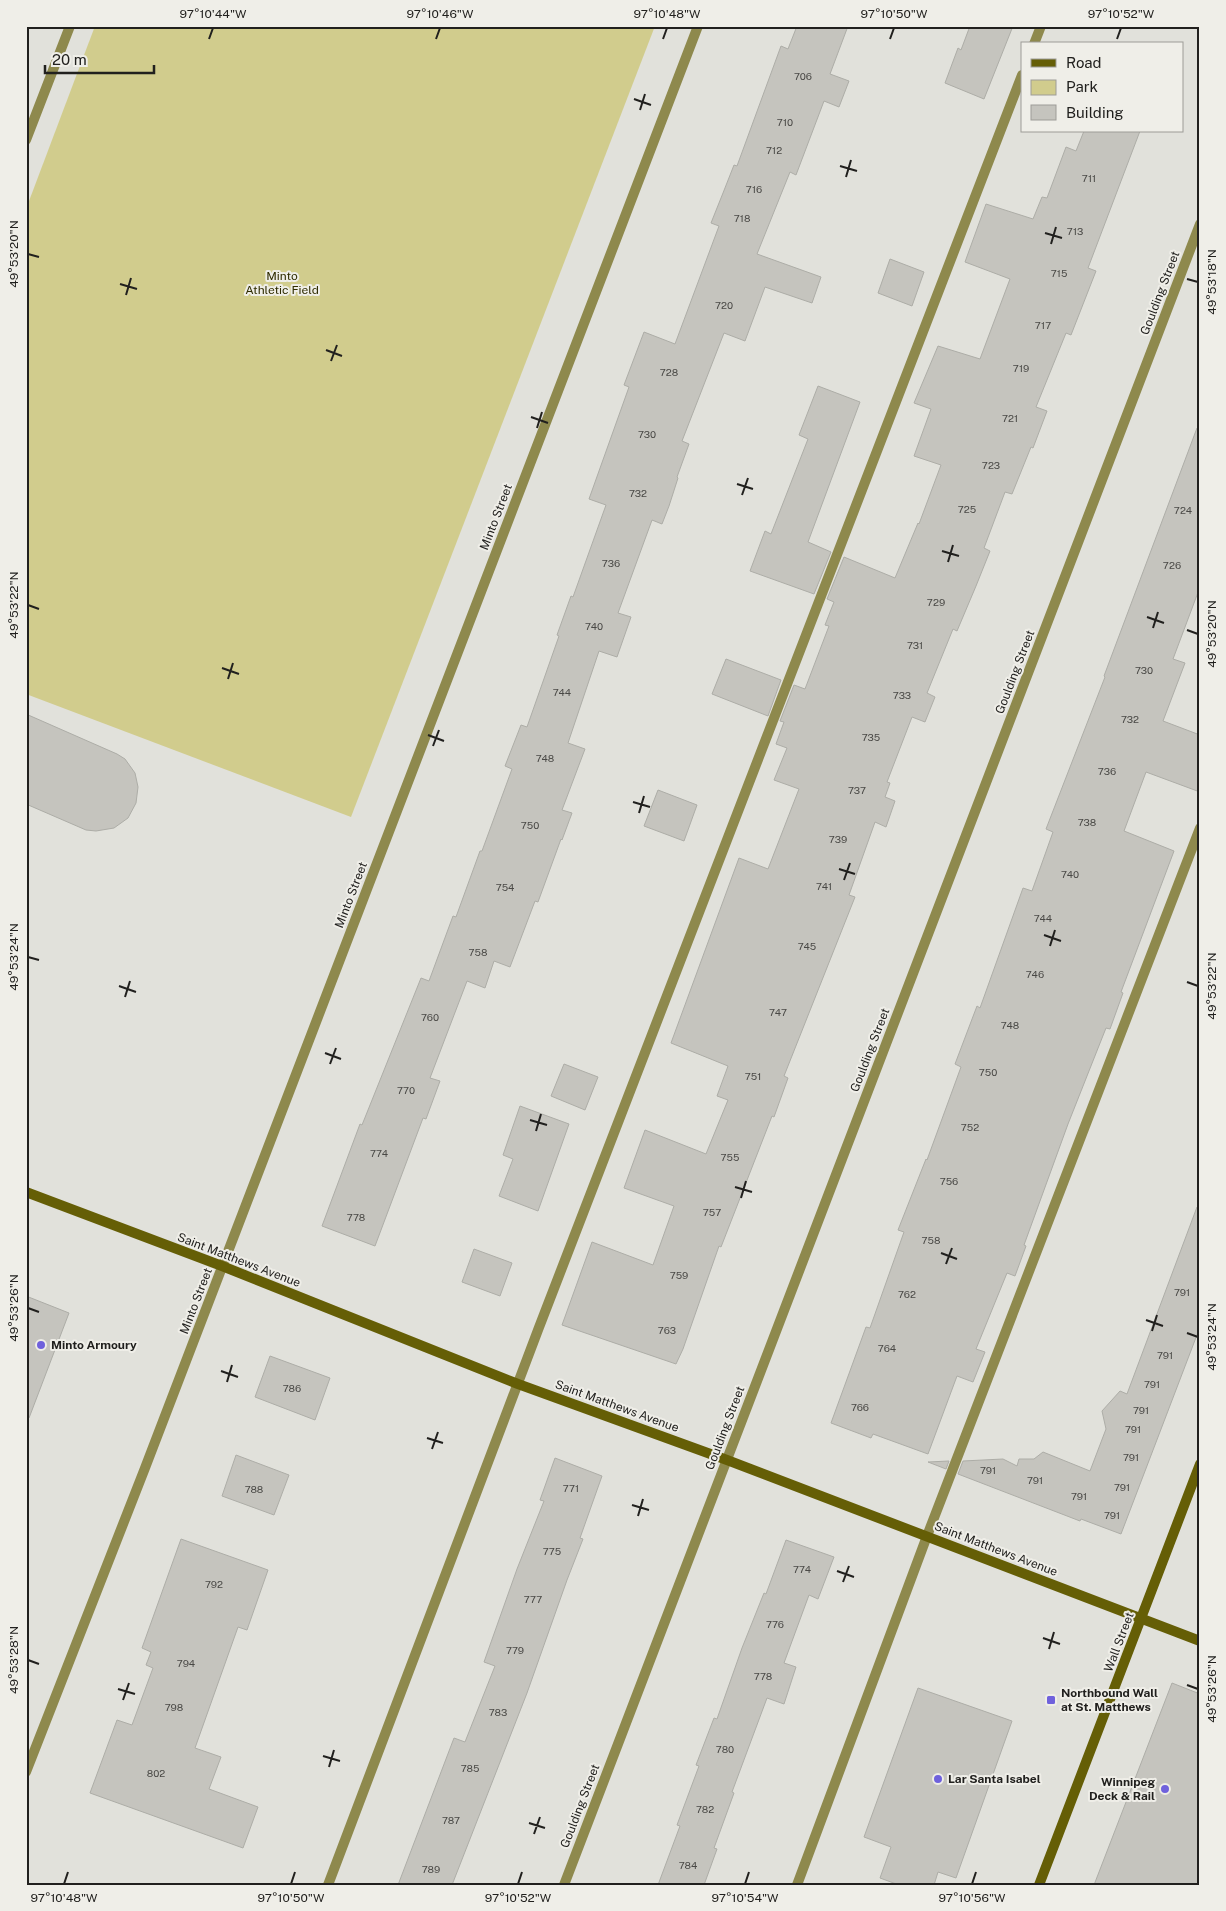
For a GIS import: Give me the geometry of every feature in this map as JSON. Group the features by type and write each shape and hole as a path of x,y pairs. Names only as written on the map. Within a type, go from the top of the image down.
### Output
{"street":[{"path":"26,140 70,26"},
{"name":"Minto Street","path":"26,1772 698,26"},
{"path":"1035,42 1041,26"},
{"path":"328,1885 518,1384 1021,78"},
{"name":"Goulding Street","path":"564,1885 1200,224"},
{"path":"797,1885 927,1536 1200,828"},
{"name":"Saint Matthews Avenue","path":"26,1192 222,1266 518,1384 726,1460 1200,1640"},
{"name":"Wall Street","path":"1040,1885 1200,1464"}],"green space":[{"name":"Minto Athletic Field","path":"95,26 655,26 351,817 26,694 26,209"}],"building":[{"path":"797,26 848,26 830,74 849,81 839,107 824,101 796,175 790,172 757,254 821,277 812,303 765,287 745,341 724,333 682,441 689,444 669,506 662,524 652,520 618,613 631,617 617,657 599,651 568,743 585,749 562,810 572,813 562,840 538,902 535,901 510,967 494,961 485,988 467,981 430,1078 440,1081 426,1119 423,1118 375,1246 322,1226 360,1124 362,1125 421,978 429,981 453,916 456,917 512,769 505,766 521,725 527,727 559,636 557,635 571,596 573,597 606,505 589,499 629,387 624,385 644,332 675,344 719,226 711,223 734,165 737,166 781,46 788,49"},
{"path":"970,26 1013,26 984,99 945,83 958,48 961,50"},
{"path":"1084,132 1140,132 1088,268 1096,271 1071,335 1066,333 1036,407 1047,411 1012,494 1005,492 984,548 990,551 957,631 953,629 927,693 935,697 925,722 912,717 887,782 890,783 885,797 895,801 886,827 875,822 849,895 855,897 784,1076 788,1078 774,1117 772,1116 721,1247 719,1246 683,1349 676,1364 562,1325 592,1242 653,1265 674,1206 624,1188 645,1130 706,1154 728,1100 717,1096 728,1066 671,1043 739,858 768,869 799,789 774,780 787,748 776,744 784,722 780,721 794,685 805,689 829,626 825,625 834,602 827,599 844,557 895,578 919,524 941,465 914,456 931,409 914,403 938,346 980,359 1010,279 965,262 986,204 1033,219 1042,197 1047,198 1066,147 1076,151"},
{"path":"890,259 924,272 912,306 878,293"},
{"path":"818,386 860,402 808,542 831,552 814,594 750,571 765,531 771,534 808,439 799,435"},
{"path":"1197,428 1200,428 1200,587 1173,659 1185,663 1163,721 1200,735 1200,792 1146,772 1124,831 1174,851 1121,992 1123,993 1110,1029 1106,1028 1068,1124 1024,1245 1026,1246 1015,1276 1007,1273 976,1349 985,1352 973,1382 957,1376 928,1454 873,1434 871,1438 831,1423 866,1327 870,1328 904,1232 898,1230 927,1160 961,1067 955,1064 977,1006 980,1008 1023,888 1032,891 1053,832 1046,829 1105,677"},
{"path":"726,659 781,680 768,716 712,694"},
{"path":"26,714 125,759 135,773 138,787 136,803 128,818 114,828 96,831 86,830 26,804"},
{"path":"658,790 697,805 684,841 644,826"},
{"path":"564,1064 598,1077 585,1110 551,1096"},
{"path":"520,1106 569,1124 538,1211 499,1196 513,1159 503,1155"},
{"path":"1197,1207 1200,1207 1200,1327 1121,1534 1081,1519 1080,1521 958,1474 963,1461 1003,1459 1017,1466 1019,1459 1034,1459 1043,1452 1090,1471 1106,1429 1102,1411 1120,1391 1127,1394"},
{"path":"474,1249 512,1263 500,1296 462,1282"},
{"name":"Minto Armoury","path":"26,1296 69,1313 29,1418 26,1417"},
{"path":"270,1356 330,1378 315,1420 255,1397"},
{"path":"236,1455 289,1475 274,1515 222,1496"},
{"path":"555,1458 602,1476 580,1538 583,1539 527,1693 452,1885 398,1885 454,1738 465,1742 495,1666 484,1662 517,1569 544,1501 540,1500"},
{"path":"949,1461 946,1469 928,1462"},
{"path":"181,1539 268,1570 247,1630 238,1627 195,1748 221,1757 209,1789 258,1807 243,1848 90,1793 117,1720 132,1725 153,1668 146,1665 151,1652 142,1648"},
{"path":"786,1540 834,1557 818,1599 809,1595 784,1663 796,1667 784,1704 767,1698 732,1792 734,1793 714,1848 717,1849 704,1885 658,1885 680,1826 677,1825 699,1766 696,1765 714,1718 717,1719 742,1648 764,1593 766,1594"},
{"name":"Winnipeg Deck & Rail","path":"1172,1683 1200,1694 1200,1885 1094,1885"},
{"name":"Lar Santa Isabel","path":"918,1688 1012,1721 956,1878 938,1872 934,1885 899,1885 880,1878 891,1847 864,1837"}],"place":[{"name":"Minto Armoury","path":"41,1345"},
{"name":"Northbound Wall at St. Matthews","path":"1051,1700"},
{"name":"Lar Santa Isabel","path":"938,1779"},
{"name":"Winnipeg Deck & Rail","path":"1165,1789"}]}
